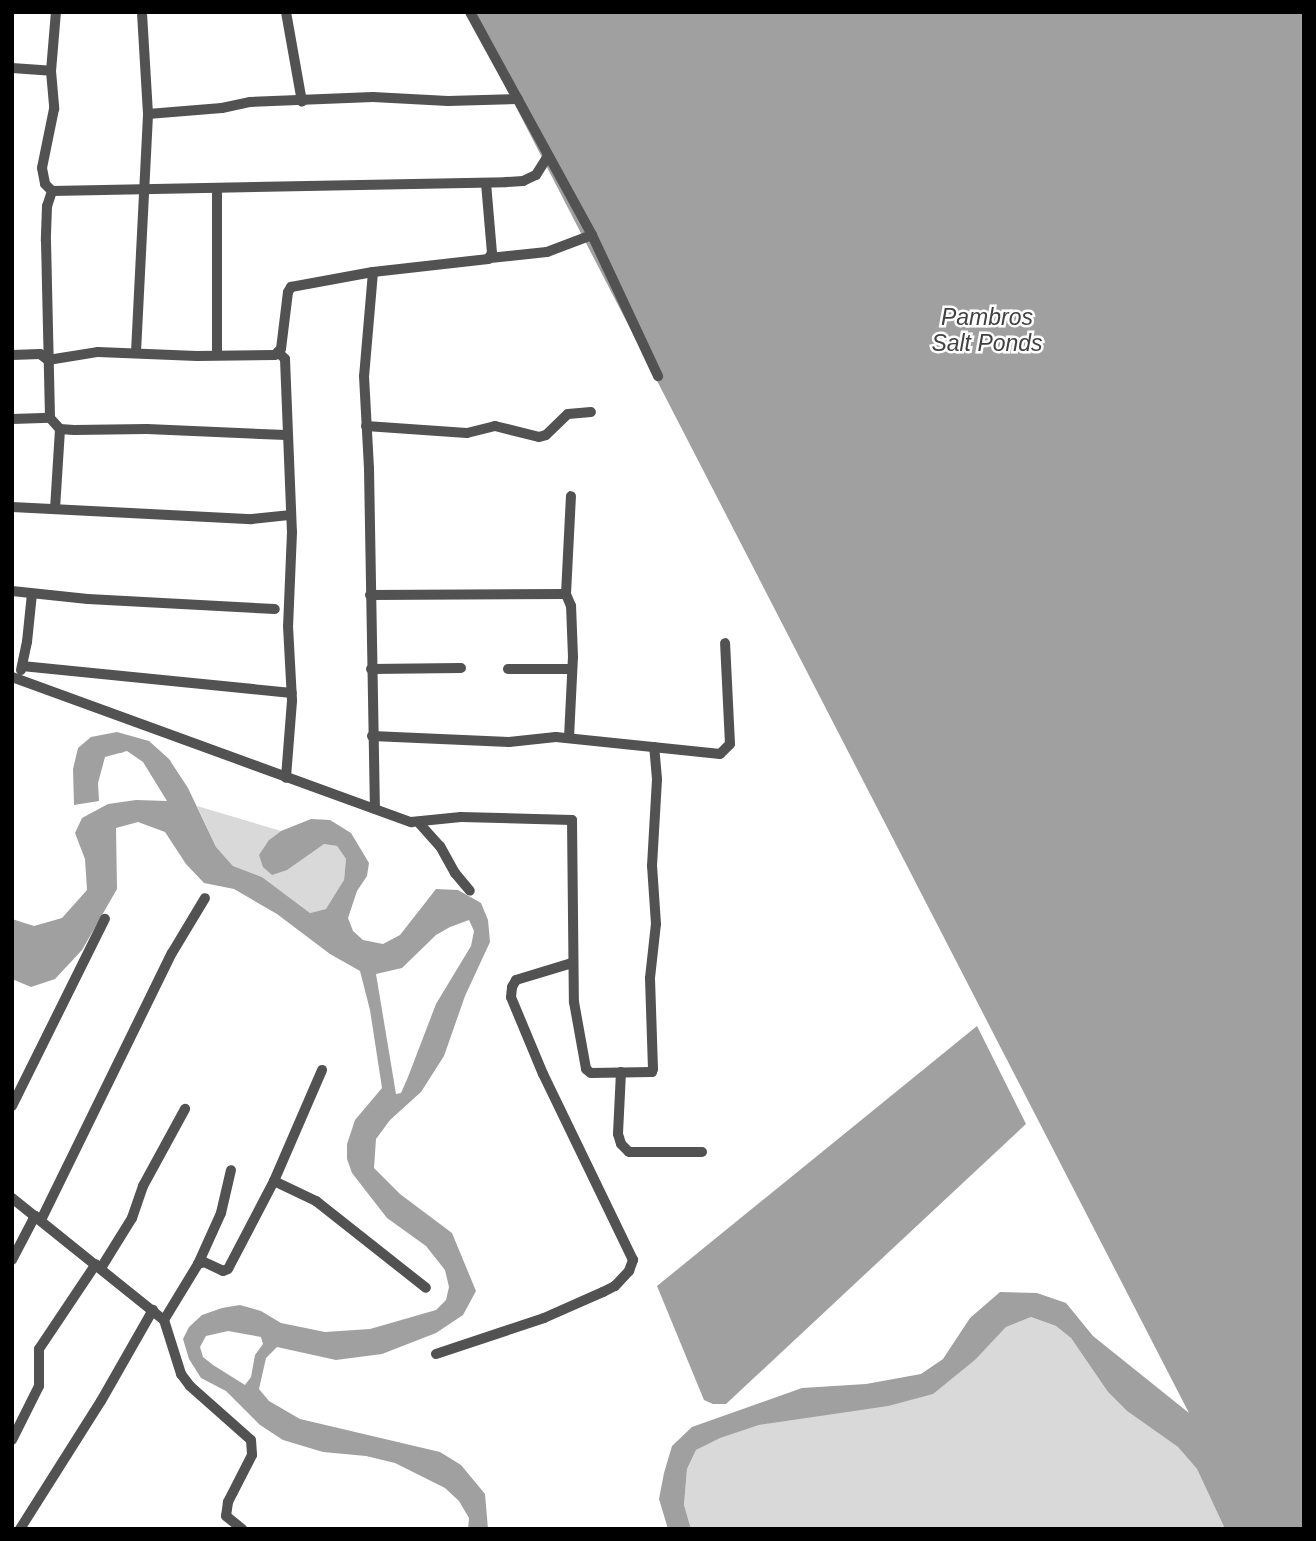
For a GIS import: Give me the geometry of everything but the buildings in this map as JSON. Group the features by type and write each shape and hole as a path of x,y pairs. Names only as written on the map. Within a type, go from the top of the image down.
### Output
{"street":[{"path":"56,12 51,71 54,109 42,168 45,184 52,191 523,181 536,175 548,156"},
{"path":"136,352 148,114 142,12"},
{"path":"286,12 302,102"},
{"path":"470,12 592,235 658,376"},
{"path":"12,68 51,71"},
{"path":"148,114 222,108 250,102 302,102 373,97 448,101 518,99"},
{"path":"486,183 490,258"},
{"path":"217,188 217,355"},
{"path":"52,191 47,206 48,360 50,418 60,429 55,509"},
{"path":"48,360 77,353 270,356 278,352 282,342 288,292 291,287 373,272 547,252 592,235"},
{"path":"373,272 365,376 375,809"},
{"path":"278,352 285,359 289,515 292,693 286,778"},
{"path":"12,355 40,354 48,360"},
{"path":"366,426 467,433 495,426 539,437 546,435 568,414 591,412"},
{"path":"12,419 50,418"},
{"path":"60,429 286,435"},
{"path":"569,738 571,606 566,594 571,496"},
{"path":"12,507 252,519 289,515"},
{"path":"12,591 275,609"},
{"path":"32,594 22,666 15,678 286,778 419,823 461,817 572,820 572,963 576,1021 586,1069 591,1073 652,1072 653,1069 650,978 656,924 652,866 657,779 654,747"},
{"path":"370,595 566,594"},
{"path":"372,736 509,742 569,738 720,754 729,748 725,643"},
{"path":"22,666 292,693"},
{"path":"371,669 461,668"},
{"path":"508,669 572,669"},
{"path":"419,823 440,846 455,873 470,891"},
{"path":"12,1260 38,1218 172,953 205,898"},
{"path":"12,1106 105,919"},
{"path":"436,1354 544,1318 604,1292 615,1286 629,1271 633,1260 543,1074 511,997 516,980 572,963"},
{"path":"198,1264 204,1262 223,1271 228,1269 274,1181 322,1070"},
{"path":"621,1072 618,1134 621,1144 629,1152 702,1152"},
{"path":"12,1440 39,1387 39,1349 132,1218 143,1186 185,1109"},
{"path":"164,1320 198,1264 221,1213 231,1170"},
{"path":"274,1181 316,1201 426,1288"},
{"path":"12,1198 164,1320 181,1374 190,1386 254,1445 252,1455 228,1502 226,1516 242,1529"},
{"path":"20,1529 101,1401 153,1310"}],"shaded area":[{"path":"197,806 281,831 269,840 307,854 324,844 337,846 346,859 344,880 335,898 326,909 310,913 262,877 233,866 216,847"},
{"path":"1031,1317 1056,1326 1071,1338 1108,1392 1127,1411 1178,1447 1197,1469 1225,1529 691,1529 684,1505 687,1469 696,1450 719,1438 759,1425 812,1415 976,1359 1006,1327"}],"water":[{"name":"Pambros Salt Ponds","path":"467,12 1304,12 1304,1529 1225,1529 1197,1469 1178,1447 1127,1411 1108,1392 1071,1338 1056,1326 1031,1317 1006,1327 976,1359 933,1394 888,1406 759,1425 720,1438 696,1450 687,1469 684,1505 691,1529 668,1529 659,1499 664,1473 672,1446 692,1427 802,1388 866,1384 921,1374 943,1359 970,1318 1000,1292 1037,1293 1066,1303 1093,1336 1189,1413"},
{"path":"117,732 149,741 169,759 188,788 216,847 233,866 262,877 310,913 326,909 344,880 346,859 337,846 324,844 287,870 272,875 263,867 259,855 269,840 281,831 311,819 330,820 351,833 369,863 367,876 357,891 348,918 353,931 363,940 383,944 400,935 436,889 458,890 481,903 488,920 490,942 465,996 444,1056 421,1092 390,1120 376,1139 374,1168 400,1194 452,1233 476,1291 463,1315 436,1333 382,1354 336,1360 277,1347 266,1358 259,1389 269,1401 300,1419 440,1452 461,1465 485,1494 488,1529 468,1529 469,1518 459,1501 445,1488 395,1463 366,1456 323,1452 283,1440 260,1425 226,1391 201,1378 189,1359 183,1339 189,1327 202,1315 222,1308 240,1305 261,1311 281,1323 325,1332 370,1329 436,1310 446,1300 449,1287 445,1270 426,1246 387,1218 352,1173 347,1159 347,1144 355,1120 382,1088 370,1010 360,971 330,954 277,914 234,889 204,883 186,864 165,832 138,822 116,828 117,889 82,950 55,979 31,987 12,979 12,919 34,926 62,918 87,890 85,859 75,833 82,818 108,804 136,800 167,801 143,762 127,751 105,757 98,783 99,801 74,805 73,769 78,748 91,737","holes":["469,920 474,931 471,946 436,1004 401,1093 396,1094 376,974 402,968 436,935","228,1331 261,1337 263,1344 255,1355 251,1377 245,1385 203,1357 200,1347 206,1336"]},
{"path":"977,1026 1026,1124 726,1404 713,1404 704,1400 657,1286"}]}
